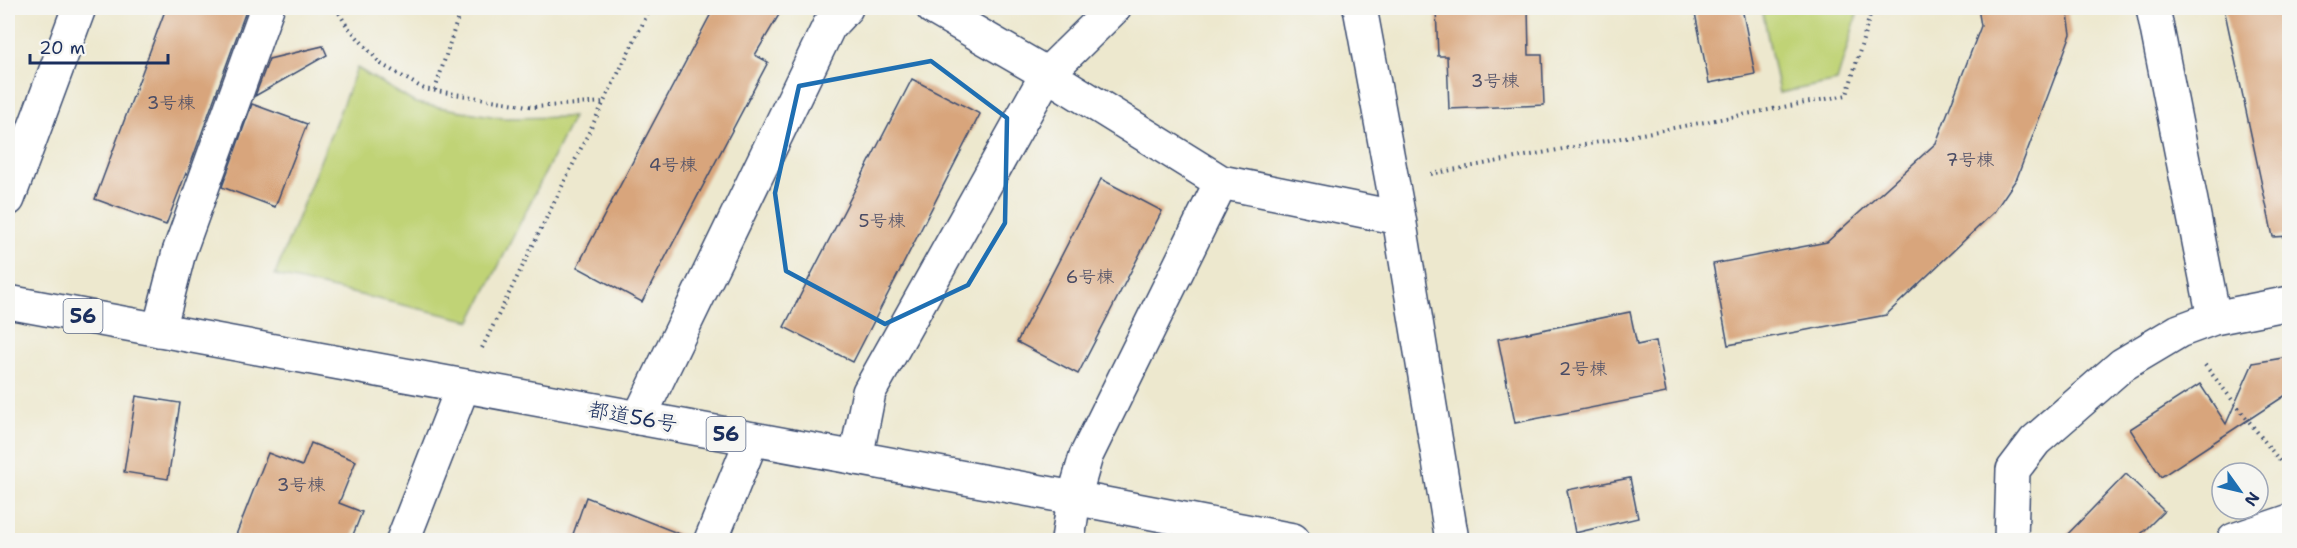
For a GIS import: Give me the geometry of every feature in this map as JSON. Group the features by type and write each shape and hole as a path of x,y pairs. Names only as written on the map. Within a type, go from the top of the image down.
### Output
{"street":[{"path":"8,199 79,8"},
{"path":"159,330 179,252 267,8"},
{"path":"639,418 829,26 846,8"},
{"path":"933,8 1047,74 1221,182 1399,218"},
{"path":"855,458 869,392 1047,74 1114,8"},
{"path":"1360,8 1399,218 1452,540"},
{"path":"2153,8 2214,318"},
{"path":"1068,540 1074,498 1086,456 1221,182"},
{"name":"都道56号","path":"8,302 1293,540"},
{"path":"2011,540 2013,470 2035,441 2122,365 2179,331 2214,318 2289,303"},
{"path":"403,540 463,386"},
{"path":"711,540 752,439"},
{"path":"2234,540 2289,521"}],"path":[{"path":"336,8 347,26 381,64 424,89 534,107 605,102"},
{"path":"435,90 461,8"},
{"path":"463,386 648,13 644,8"},
{"path":"1392,182 1847,96 1872,8"},
{"path":"2179,331 2289,474"}],"highlighted area":[{"path":"931,61 1007,118 1005,223 968,285 885,324 786,271 775,193 799,86"}],"green space":[{"path":"1762,8 1859,8 1837,81 1779,93"},
{"path":"357,68 415,103 503,118 573,117 471,321 275,275"}],"building":[{"path":"166,8 247,8 187,174 166,225 95,199"},
{"path":"714,8 783,8 755,55 768,62 642,302 577,267"},
{"path":"1436,8 1528,8 1529,55 1542,55 1544,105 1449,109 1447,56 1438,56"},
{"path":"1694,8 1742,8 1755,74 1709,83"},
{"path":"1978,8 2067,8 2071,34 2017,178 1994,212 1886,315 1728,345 1713,264 1827,242 1936,143 1981,26"},
{"path":"2224,8 2289,8 2289,236 2273,237"},
{"path":"323,46 327,55 255,96 269,59"},
{"path":"912,79 980,114 853,362 784,327"},
{"path":"252,104 307,124 275,207 222,187"},
{"path":"1101,179 1162,211 1078,374 1017,342"},
{"path":"1630,312 1637,345 1656,341 1666,393 1515,423 1498,339"},
{"path":"2289,357 2289,393 2161,477 2130,429 2200,384 2226,424 2253,363"},
{"path":"136,396 180,403 168,479 124,472"},
{"path":"311,443 356,461 339,503 362,512 351,540 234,540 268,453 302,466"},
{"path":"2126,474 2164,511 2135,540 2062,540"},
{"path":"1630,478 1638,518 1575,533 1567,490"},
{"path":"586,497 690,538 690,540 571,540"}]}
